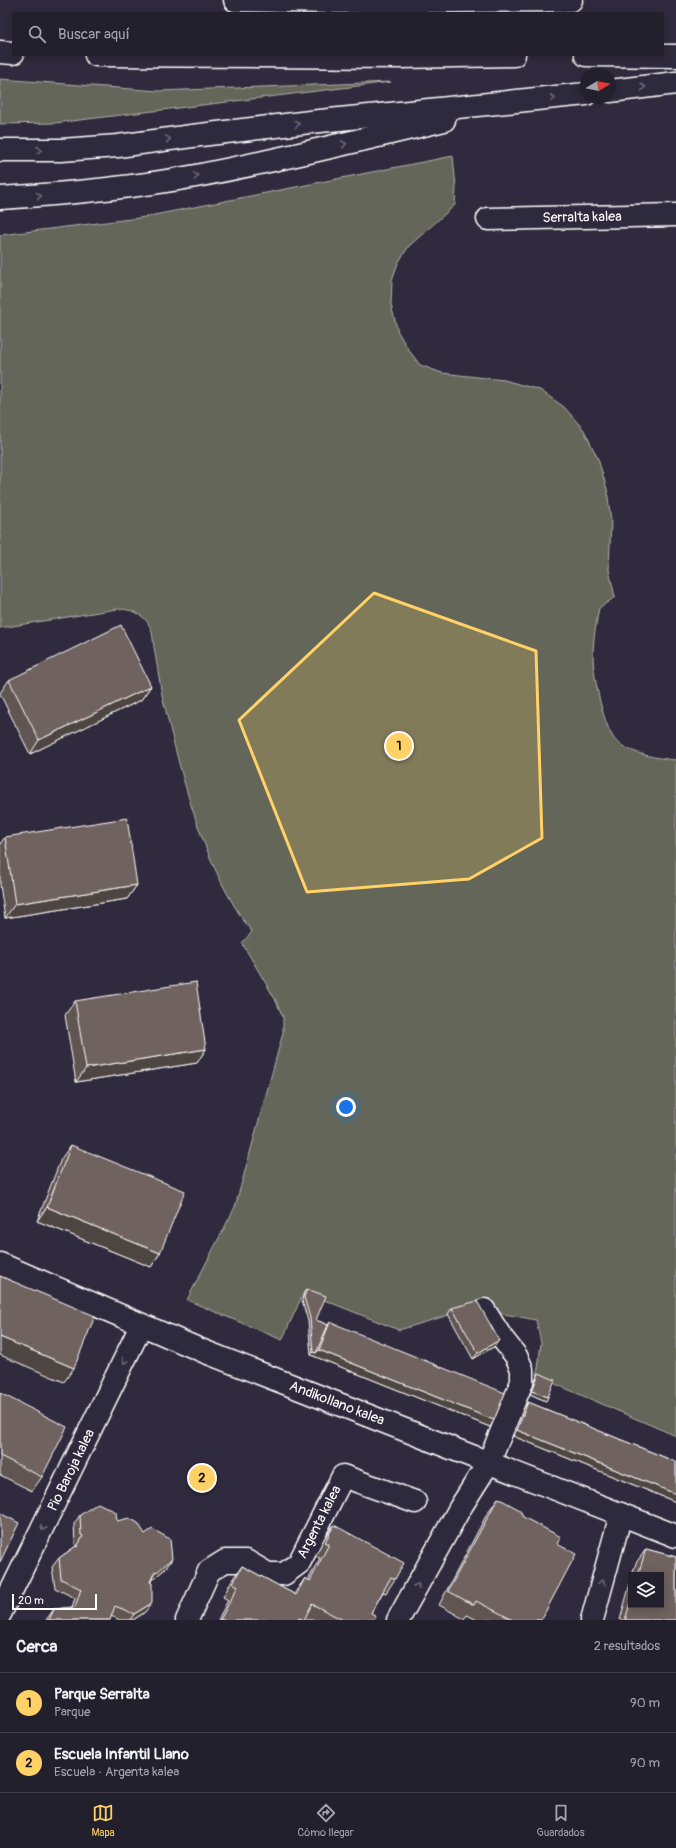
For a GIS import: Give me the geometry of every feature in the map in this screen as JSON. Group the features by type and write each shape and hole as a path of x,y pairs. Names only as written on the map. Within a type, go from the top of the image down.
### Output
{"main road":[{"path":"235,0 424,2 571,0"},
{"path":"0,52 12,53"},
{"path":"240,56 449,56"},
{"path":"664,56 676,56"},
{"path":"616,90 676,83"},
{"path":"0,150 61,150 118,146 310,122 580,95"},
{"path":"0,198 85,192 194,176 279,159 520,101"},
{"name":"Serralta kalea","path":"488,219 676,215"},
{"name":"Andikollano kalea","path":"0,1264 141,1326 676,1536"},
{"path":"401,1619 460,1508 489,1462 522,1382 522,1369 516,1356 501,1337 484,1310"},
{"name":"Pio Baroja kalea","path":"0,1614 141,1326"},
{"name":"Argenta kalea","path":"187,1620 208,1571 225,1561 246,1561 268,1574 284,1574 299,1563 343,1476 415,1502"},
{"path":"592,1620 621,1514"}],"highlighted area":[{"path":"374,593 536,651 542,838 469,879 307,892 239,720"}],"green space":[{"path":"0,79 158,91 391,82 55,123 0,124"},
{"path":"453,156 456,187 455,205 409,246 398,263 392,280 391,305 398,332 420,365 442,373 504,380 540,390 564,407 584,430 598,459 607,489 611,521 609,570 615,597 599,608 593,650 595,676 600,702 608,727 618,743 639,753 653,757 676,760 676,1436 537,1376 541,1343 536,1320 472,1308 399,1330 304,1292 282,1340 187,1300 235,1207 283,1033 283,1017 275,999 242,943 252,932 220,879 195,818 177,756 162,695 152,633 148,624 142,616 133,611 117,609 0,628 0,235 139,218"}],"building":[{"path":"121,625 151,686 39,740 9,680"},
{"path":"127,818 137,885 15,904 5,837"},
{"path":"196,982 206,1049 86,1068 75,1001"},
{"path":"71,1145 185,1191 160,1253 47,1207"},
{"path":"0,1276 95,1316 74,1368 0,1337"},
{"path":"307,1289 326,1296 316,1320 328,1325 316,1353 313,1352 310,1318 304,1297"},
{"path":"477,1301 499,1340 478,1353 452,1308"},
{"path":"330,1322 505,1393 494,1420 319,1350"},
{"path":"539,1373 555,1380 548,1397 532,1391"},
{"path":"0,1393 67,1427 42,1477 0,1456"},
{"path":"528,1402 676,1462 676,1494 517,1430"},
{"path":"498,1498 520,1510 523,1517 561,1537 557,1544 576,1554 541,1620 513,1620 476,1601 474,1605 448,1591"},
{"path":"98,1503 116,1512 117,1521 129,1518 138,1523 145,1534 152,1529 170,1539 172,1559 157,1572 155,1571 150,1582 152,1583 152,1603 134,1614 115,1606 110,1620 49,1620 54,1609 75,1607 81,1589 61,1579 59,1558 76,1546 77,1547 83,1536 81,1535 80,1515"},
{"path":"0,1513 19,1523 0,1562"},
{"path":"334,1525 404,1563 395,1579 391,1577 371,1613 376,1616 373,1620 343,1620 312,1604 304,1620 299,1618 298,1620 220,1620 238,1586 233,1583 242,1566 296,1595 305,1578 310,1581 329,1544 325,1542"},
{"path":"646,1549 676,1557 676,1620 625,1620 629,1608 664,1608 664,1572 639,1572"}],"place":[{"name":"Parque Serralta","path":"399,746"},
{"name":"Escuela Infantil Llano","path":"202,1478"}]}
